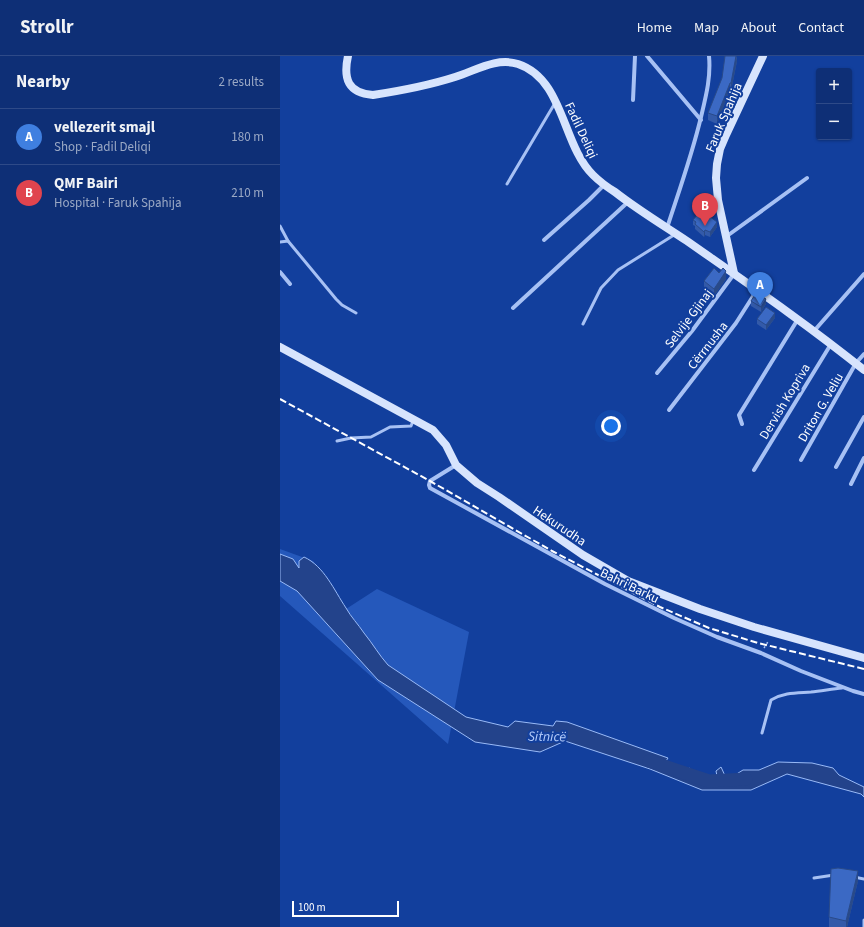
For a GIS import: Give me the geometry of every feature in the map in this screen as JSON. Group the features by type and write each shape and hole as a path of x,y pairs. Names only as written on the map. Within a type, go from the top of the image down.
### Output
{"street":[{"name":"Fadil Deliqi","path":"348,56 346,73 348,83 354,90 364,94 373,95 454,77 494,63 504,62 517,64 528,69 539,77 548,88 556,102 585,168 628,202 799,319 864,370"},
{"path":"633,100 635,56"},
{"path":"647,56 700,120"},
{"path":"667,228 681,188 709,86 709,56"},
{"name":"Faruk Spahija","path":"734,274 718,200 716,178 717,164 720,149 763,56"},
{"path":"726,236 807,178"},
{"path":"544,240 605,185"},
{"path":"513,308 628,202"},
{"path":"280,272 290,284"},
{"name":"Selvije Gjinaj","path":"657,373 692,331 734,274"},
{"path":"814,331 864,274"},
{"name":"Cërrnusha","path":"668,410 732,328 757,290"},
{"path":"742,424 739,414 799,319"},
{"name":"Dervish Kopriva","path":"754,470 831,344"},
{"name":"Hekurudha","path":"280,347 433,430 446,445 456,466 477,483 583,555 628,581 700,609 773,633 864,658"},
{"path":"856,364 864,354"},
{"name":"Driton G. Veliu","path":"801,460 856,364"},
{"path":"836,467 864,417"},
{"path":"851,484 864,458"},
{"name":"Bahri Barku","path":"456,466 430,481 430,488 605,584 674,618 717,637 761,653 801,671 864,694"}],"lane":[{"path":"507,184 556,102"},
{"path":"280,226 288,242 336,299 342,305 356,313"},
{"path":"583,324 601,288 618,270 676,234"},
{"path":"280,242 288,242"},
{"path":"337,441 351,438 371,437 390,427 411,426 414,420"},
{"path":"762,733 771,700 776,696 786,693 812,692 844,687"},
{"path":"814,878 839,875"},
{"path":"851,876 864,878"},
{"path":"864,920 864,926"}],"path":[{"path":"761,653 773,633"}],"shaded area":[{"path":"280,549 313,561 329,581 346,609 377,589 469,632 448,744 280,596"}],"water":[{"path":"280,554 293,559 299,568 299,561 304,557 317,566 323,572 350,614 388,665 466,717 508,727 515,721 553,726 556,721 567,722 668,758 664,764 669,772 684,775 689,768 702,776 717,776 716,771 721,767 727,780 743,770 759,770 778,762 812,763 833,768 839,775 864,787 864,797 861,794 787,774 751,790 702,790 650,769 565,741 540,752 475,742 378,680 297,591 280,581"}],"building":[{"path":"725,56 736,56 731,83 717,116 708,113 722,78"},
{"path":"701,210 717,222 710,232 705,230 704,232 695,224 696,222 693,220"},
{"path":"714,268 719,273 723,268 726,271 714,289 704,281"},
{"path":"756,293 766,299 761,307 751,301"},
{"path":"766,307 775,313 766,325 757,319"},
{"path":"838,868 858,871 846,921 829,917 831,869"}],"waterway":[{"name":"Sitnicë","path":"649,761 709,781 746,779"}],"railway":[{"path":"280,399 430,481 552,551 660,607 709,628 758,643 864,669"}],"place":[{"name":"QMF Bairi","path":"705,226"},
{"name":"vellezerit smajl","path":"760,305"}]}
